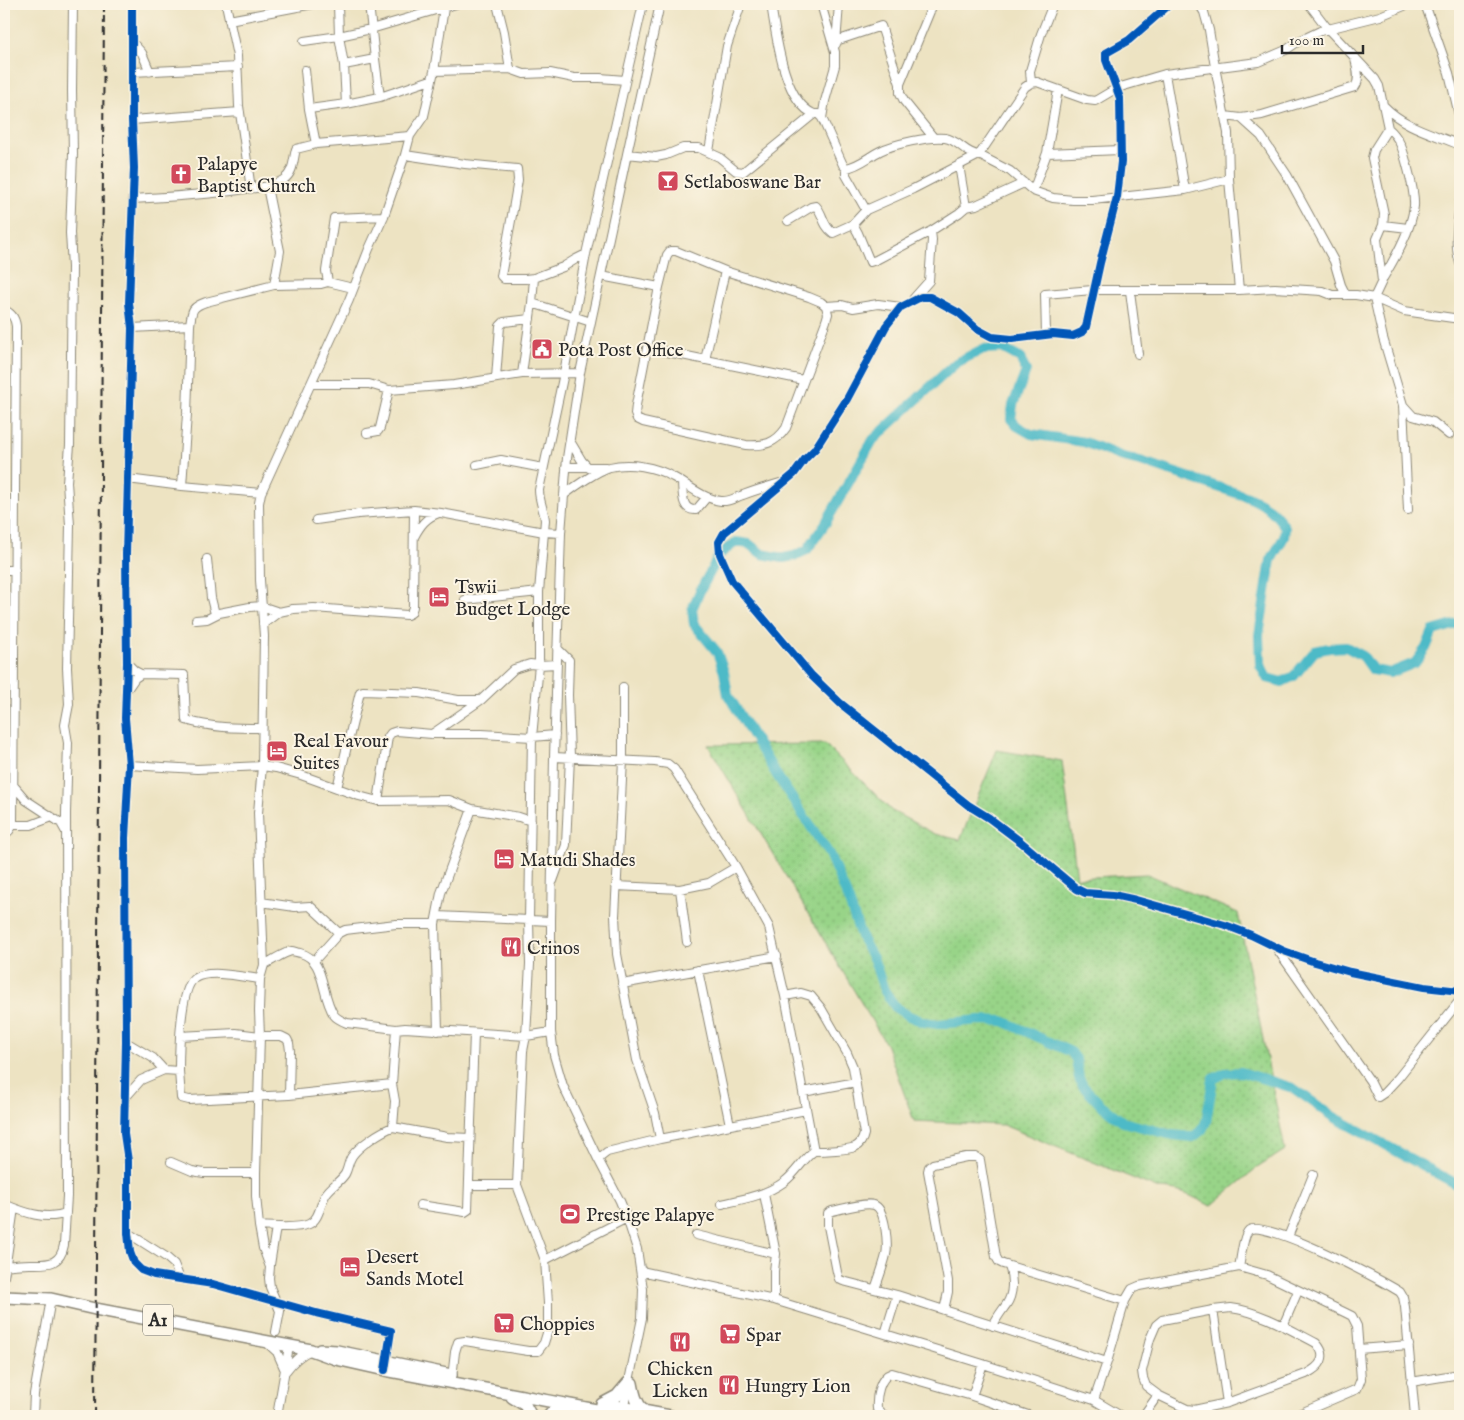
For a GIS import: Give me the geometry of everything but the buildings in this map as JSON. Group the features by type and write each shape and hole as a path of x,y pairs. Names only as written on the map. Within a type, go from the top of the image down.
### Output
{"highway":[{"name":"A1","path":"4,1297 51,1299 288,1346 311,1350 326,1349 338,1351 386,1366 495,1385 575,1406 626,1413 644,1411 670,1416"},
{"name":"A1","path":"452,1378 503,1393 602,1404 626,1413"},
{"path":"602,1404 618,1396 630,1380"},
{"path":"630,1380 634,1397 644,1411"},
{"path":"503,1393 520,1401 527,1408 531,1416"},
{"path":"537,1416 544,1397"},
{"path":"544,1397 547,1416 556,1410 575,1406"}],"street":[{"path":"5,1266 43,1264 53,1262 59,1258 64,1245 66,1212 68,743 66,725 69,704 67,668 70,525 67,482 70,444 73,4"},
{"path":"132,4 134,168 129,303 132,328 126,554 127,663 125,718 129,765 125,838 126,1042 124,1134 128,1161 128,1233 130,1252 134,1263 141,1270 154,1275 219,1285 276,1302 391,1331 386,1366"},
{"path":"226,4 237,56 240,112 251,189"},
{"path":"229,20 313,4"},
{"path":"338,4 339,36 344,65 346,104"},
{"path":"369,4 380,97"},
{"path":"304,41 371,29 456,4"},
{"path":"497,4 510,69"},
{"path":"452,1378 458,1342 538,1351 542,1347 548,1330 545,1260 517,1185 523,1050 526,1036 530,964 532,737 539,665 539,592 544,532 544,512 539,490 564,373 586,254 643,4"},
{"path":"626,1413 630,1380 642,1318 643,1289 637,1249 620,1201 563,1086 554,1055 551,1032 554,757 561,533 566,467 580,373 660,4"},
{"path":"708,151 727,46 741,4"},
{"path":"771,4 779,53 790,86 805,110 818,114 822,118 846,168 846,175 866,210"},
{"path":"821,4 835,52"},
{"path":"822,118 835,66 838,4"},
{"path":"900,84 933,4"},
{"path":"1031,83 1030,71 1053,4"},
{"path":"1170,4 1129,40 1106,52 1106,60 1120,98 1121,162 1117,197 1093,290 1088,320 1082,332 1073,336 1046,335 1012,339 992,337 977,329 959,313 930,297 921,297 901,307 886,326 847,399 816,449 805,459 794,474 724,533 719,542 719,550 732,581 826,690 968,805 989,818 1032,851 1077,889 1085,893 1113,895 1161,906 1225,925 1315,962 1350,972 1424,987 1460,991"},
{"path":"1199,4 1204,12 1209,30 1228,134 1239,290"},
{"path":"1310,4 1328,29 1375,79 1388,128 1396,135 1401,144 1410,179 1414,204 1412,219 1398,252 1374,298 1381,330 1403,405 1408,510"},
{"path":"788,221 816,206 826,229 832,233 853,224 866,210 913,189 978,155 1025,87 1031,83 1038,82 1087,100 1096,101 1117,88 1165,74 1258,62 1286,50 1299,41 1328,29 1380,16 1408,4"},
{"path":"1425,4 1449,73 1460,119"},
{"path":"270,1267 263,1248 259,1226 256,1173 260,979 264,964 258,813 262,766 263,624 259,513 261,493 384,216 406,155 410,136 424,116 434,71 444,6"},
{"path":"836,41 881,26 900,84 900,93 904,101 933,137"},
{"path":"132,42 142,53 150,72"},
{"path":"1225,116 1241,118 1262,115 1355,86 1358,83 1355,56"},
{"path":"344,65 375,59"},
{"path":"132,72 238,67"},
{"path":"434,71 510,69 524,74 550,73 574,78 625,80"},
{"path":"305,70 309,109 316,144"},
{"path":"1165,74 1185,190"},
{"path":"309,109 380,97 431,80"},
{"path":"1034,191 1047,153 1058,90"},
{"path":"1382,104 1403,121 1460,145"},
{"path":"132,120 240,112"},
{"path":"627,154 656,157 689,147 698,148 708,151 726,162 736,171 743,172 814,114"},
{"path":"1241,118 1261,136 1287,175 1334,261 1346,295"},
{"path":"1382,281 1378,239 1383,225 1384,214 1372,158 1374,150 1388,128"},
{"path":"132,199 175,197 267,187 284,180 291,171 296,149 316,144 410,136"},
{"path":"846,168 853,167 882,150 933,137 947,138 958,143 972,154 978,155 1010,171 1034,191 1053,198 1092,200 1185,190 1230,179"},
{"path":"1047,153 1120,150"},
{"path":"406,155 517,170 518,180 501,276 504,279 534,278 563,267 586,254"},
{"path":"959,165 966,207"},
{"path":"853,224 870,262 931,231 966,207 976,205 1024,183"},
{"path":"267,187 280,251 274,285"},
{"path":"1460,200 1457,251 1460,263"},
{"path":"328,282 326,271 334,218 384,216"},
{"path":"1383,225 1408,228"},
{"path":"912,301 929,281 931,231"},
{"path":"670,251 676,251 725,271 821,302 826,306 828,314 786,428 772,442 762,445 746,445 642,422 637,419 635,414 659,287 667,255 670,251"},
{"path":"705,360 725,271"},
{"path":"601,276 659,287"},
{"path":"522,374 534,278"},
{"path":"182,486 188,414 190,325 192,310 196,305 274,285 313,285 328,282 353,288"},
{"path":"1046,335 1045,294 1093,290 1291,288 1322,291 1332,295 1356,295 1374,298 1404,311 1460,318"},
{"path":"1130,291 1138,354"},
{"path":"532,303 591,322"},
{"path":"826,306 853,308 878,304 901,307"},
{"path":"4,310 8,311 15,318 16,326 14,786 13,825 10,831 4,833"},
{"path":"496,378 500,326 504,322 530,319"},
{"path":"132,328 190,325"},
{"path":"648,348 803,380"},
{"path":"311,384 369,384 389,390 454,385 522,374 580,373"},
{"path":"367,433 380,428 389,390"},
{"path":"1403,405 1413,416 1433,422 1449,435"},
{"path":"570,440 582,461 589,468"},
{"path":"477,465 501,460 543,468"},
{"path":"566,467 647,467 664,472 707,497 724,502 784,482"},
{"path":"564,495 578,484 610,467"},
{"path":"128,480 261,493"},
{"path":"682,482 684,503 688,509 696,510 707,497"},
{"path":"316,520 358,514 414,510 441,513 544,532 561,533"},
{"path":"263,624 279,612 293,609 314,608 407,616 411,613 413,607 414,510"},
{"path":"413,538 424,522 433,515 441,513"},
{"path":"207,559 211,598 215,614"},
{"path":"4,570 15,570"},
{"path":"465,600 539,592"},
{"path":"196,620 207,619 215,614 250,607 261,606 279,612"},
{"path":"552,886 566,845 570,757 569,660 557,648"},
{"path":"127,663 141,674 184,675 186,720 232,728 262,728"},
{"path":"432,734 481,700 514,669 530,664 557,664"},
{"path":"126,691 135,678 141,674"},
{"path":"624,688 623,760 615,931 622,984 637,1060 654,1113 660,1139"},
{"path":"337,788 360,692 419,693 458,700 481,700"},
{"path":"378,801 388,737 397,731 532,737 555,735"},
{"path":"554,757 662,763 668,764 674,769 736,867 770,927 814,1151"},
{"path":"129,765 197,769 262,766 287,770 378,801 449,800 472,809 519,817 531,821"},
{"path":"14,786 26,800 61,823 67,832"},
{"path":"438,1031 436,920 441,893 472,809"},
{"path":"13,825 30,825 52,817"},
{"path":"616,886 680,890 709,883 736,867"},
{"path":"680,890 687,942"},
{"path":"261,902 295,907 310,906 339,932"},
{"path":"314,961 339,932 356,928 436,920 551,921"},
{"path":"1276,947 1370,1082 1378,1097 1398,1078 1460,1000"},
{"path":"264,964 292,951 309,955 319,970 324,990 334,1015 347,1024 396,1030 405,1028 526,1036 551,1032"},
{"path":"622,984 777,956"},
{"path":"698,970 730,1125"},
{"path":"260,979 215,974 196,977 190,982 187,989 180,1036 179,1071 181,1098 207,1100 289,1095 392,1084"},
{"path":"722,1204 764,1194 785,1182 814,1151 856,1147 862,1141 864,1134 856,1082 847,1053 821,1008 811,996 801,993 785,996"},
{"path":"393,1127 395,1101 392,1084 396,1030"},
{"path":"180,1036 236,1033 287,1038 290,1042 289,1095"},
{"path":"420,1205 466,1212 469,1185 474,1033"},
{"path":"126,1042 153,1058 164,1070"},
{"path":"125,1098 141,1080 164,1070 179,1071"},
{"path":"802,1092 856,1082"},
{"path":"598,1159 607,1152 660,1139 806,1110"},
{"path":"259,1226 308,1225 313,1222 326,1194 344,1176 352,1156 358,1149 379,1134 393,1127 446,1137 470,1138"},
{"path":"944,1310 948,1292 948,1281 928,1177 929,1167 932,1164 966,1157 976,1157 980,1160 998,1262 1125,1301"},
{"path":"172,1162 198,1172 216,1174 256,1173"},
{"path":"1288,1237 1313,1175"},
{"path":"469,1185 517,1185"},
{"path":"764,1194 776,1254 774,1300"},
{"path":"4,1204 49,1216 66,1212"},
{"path":"875,1289 887,1247 883,1217 880,1210 876,1206 869,1204 828,1213 827,1220 840,1279 843,1281 897,1295 1107,1362"},
{"path":"4,1277 14,1208"},
{"path":"545,1260 627,1218"},
{"path":"276,1227 268,1278 280,1311 276,1332"},
{"path":"1239,1267 1246,1235 1249,1230 1262,1228 1288,1237 1356,1268 1400,1292 1405,1307 1415,1416"},
{"path":"128,1233 170,1260 174,1264 180,1279"},
{"path":"696,1235 776,1254"},
{"path":"993,1326 1008,1303 1012,1288 1012,1276 1009,1266"},
{"path":"1094,1400 1125,1301 1132,1289 1239,1267 1267,1275 1352,1316 1357,1326 1362,1379 1357,1390 1294,1416"},
{"path":"641,1271 774,1300 1094,1400 1121,1416"},
{"path":"1283,1326 1298,1291"},
{"path":"885,1334 897,1295"},
{"path":"33,1416 34,1394 51,1299"},
{"path":"1231,1308 1242,1310 1283,1326 1316,1342 1322,1352 1320,1365 1306,1374 1227,1403 1194,1410 1187,1409 1158,1395 1146,1386 1142,1371 1150,1339 1156,1325 1162,1320 1213,1310 1231,1308"},
{"path":"1213,1310 1227,1403"},
{"path":"266,1342 277,1352 285,1372"},
{"path":"1359,1349 1409,1345"},
{"path":"277,1416 288,1346"},
{"path":"285,1372 292,1362 311,1350"},
{"path":"972,1396 983,1364"},
{"path":"884,1416 876,1409 876,1403 883,1378 892,1373 972,1396 1031,1416"},
{"path":"1411,1382 1460,1374"},
{"path":"1144,1416 1158,1395"}],"green space":[{"path":"825,744 892,811 935,834 960,840 997,750 1062,761 1077,878 1147,874 1238,913 1285,1150 1254,1170 1211,1206 1180,1192 1159,1189 1003,1125 914,1121 887,1046 708,745"}],"waterway":[{"path":"1460,623 1433,631 1426,648 1415,663 1390,673 1373,670 1363,656 1346,647 1315,651 1294,676 1282,682 1267,678 1260,665 1259,635 1271,560 1284,537 1285,527 1281,521 1269,509 1248,497 1120,456 1084,442 1031,434 1017,426 1011,419 1013,405 1026,371 1020,358 1002,348 983,349 956,363 873,440 825,524 807,550 794,556 783,558 762,554 749,544 736,542 720,554 692,609 694,624 717,652 724,672 728,695 776,774 829,854 847,896 862,939 874,960 884,990 896,1008 924,1022 938,1024 979,1020 1003,1021 1071,1052 1076,1059 1079,1078 1083,1086 1100,1104 1123,1122 1172,1135 1193,1137 1202,1130 1206,1122 1213,1079 1225,1073 1241,1072 1293,1088 1334,1117 1460,1186"}],"railway":[{"path":"95,1416 104,4"}],"cycle path":[{"path":"132,4 134,168 129,303 132,328 126,554 127,663 125,718 129,765 125,838 126,1042 124,1134 128,1161 128,1233 130,1252 134,1263 141,1270 154,1275 213,1284 316,1313 391,1331 385,1370"},
{"path":"1170,4 1129,40 1106,53 1106,60 1120,98 1121,162 1117,197 1086,327 1082,332 1073,336 1053,334 1012,339 992,337 977,329 959,313 930,297 921,297 901,307 886,326 847,399 815,449 794,474 724,533 719,542 720,554 732,581 812,676 840,703 968,805 1021,842 1077,889 1085,893 1113,895 1136,900 1225,925 1284,951 1350,972 1424,987 1460,991"}],"place":[{"name":"Palapye Baptist Church","path":"181,174"},
{"name":"Setlaboswane Bar","path":"668,181"},
{"name":"Pota Post Office","path":"542,349"},
{"name":"Tswii Budget Lodge","path":"439,597"},
{"name":"Real Favour Suites","path":"277,751"},
{"name":"Matudi Shades","path":"504,859"},
{"name":"Crinos","path":"511,947"},
{"name":"Prestige Palapye","path":"570,1214"},
{"name":"Desert Sands Motel","path":"350,1267"},
{"name":"Choppies","path":"504,1323"},
{"name":"Spar","path":"730,1334"},
{"name":"Chicken Licken","path":"680,1342"},
{"name":"Hungry Lion","path":"729,1385"}]}
